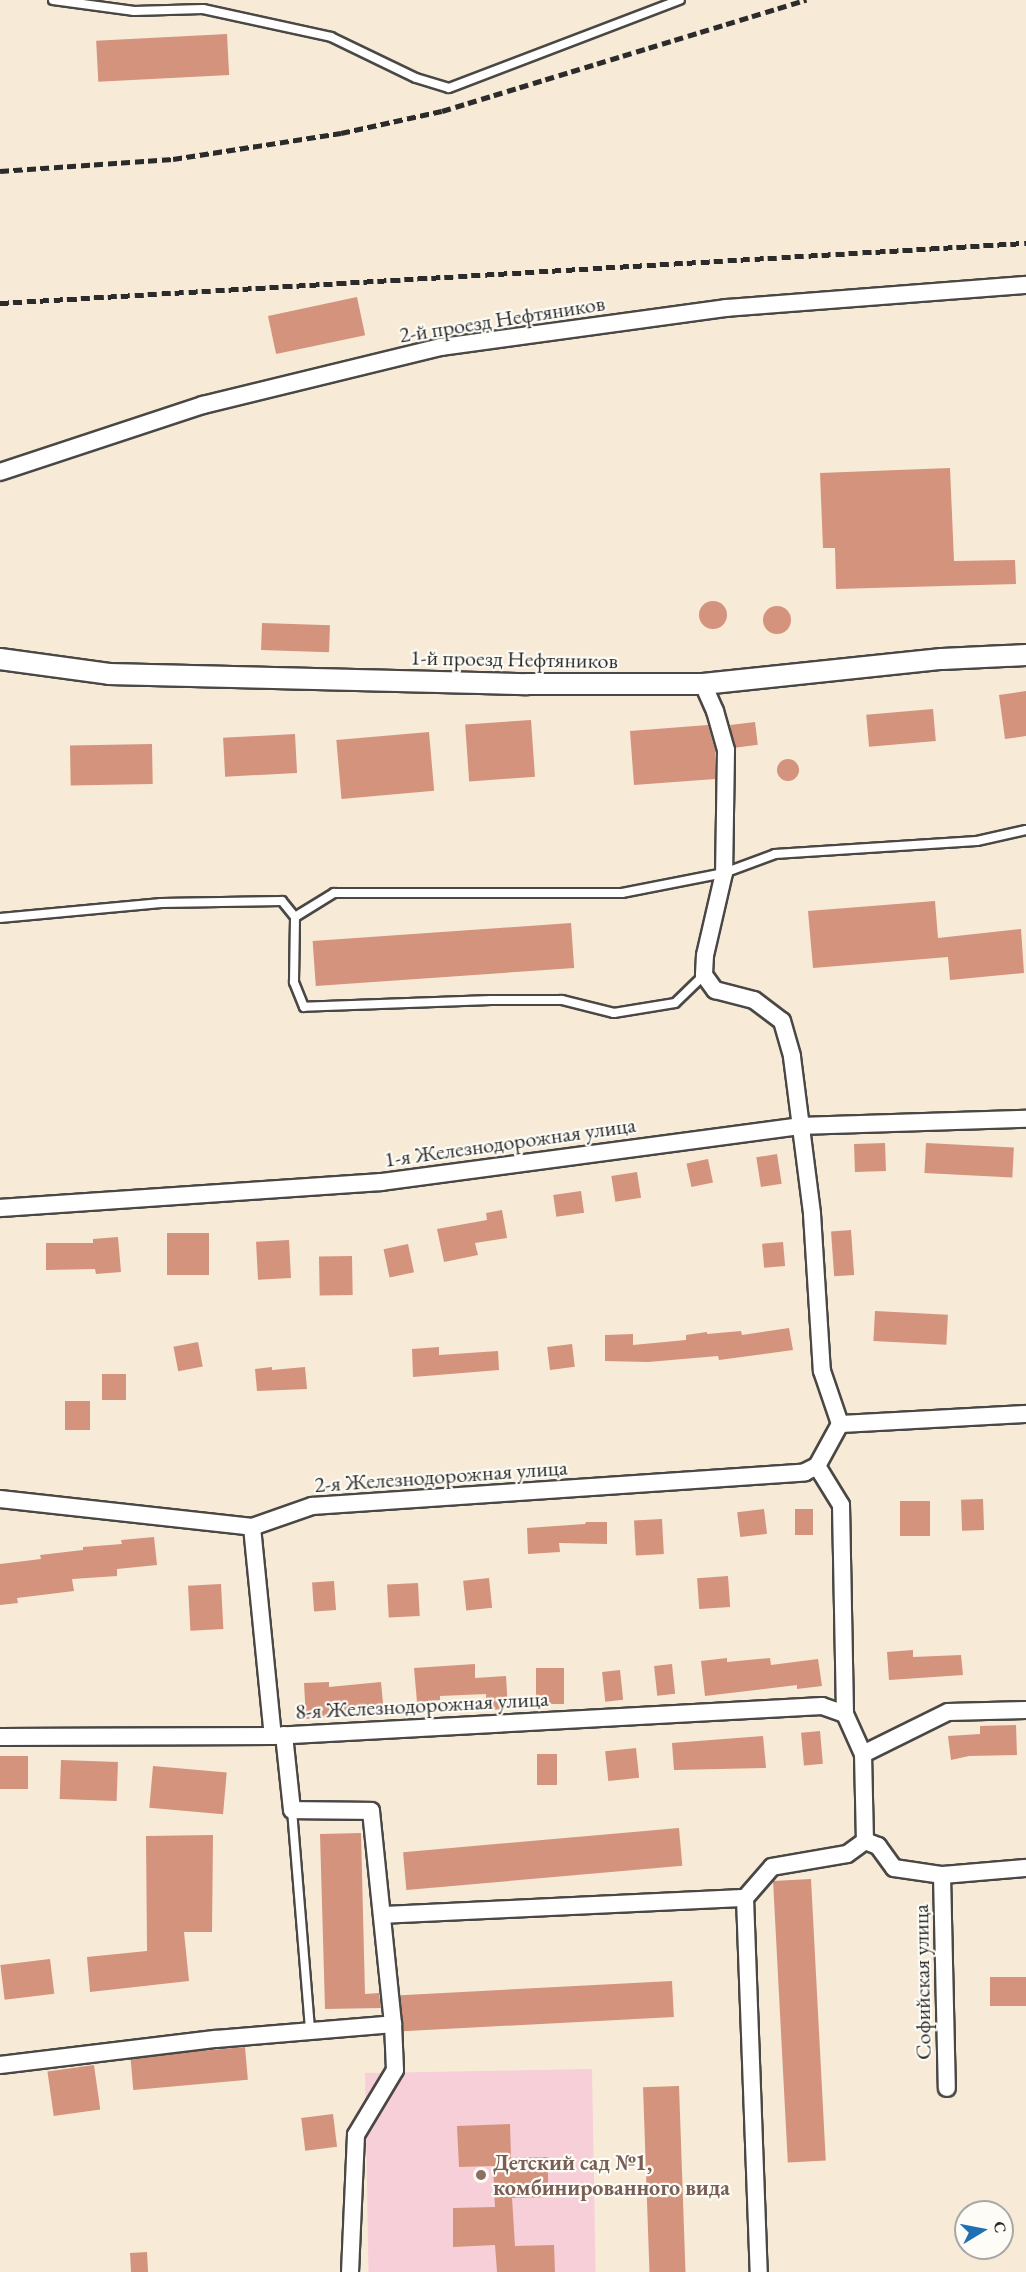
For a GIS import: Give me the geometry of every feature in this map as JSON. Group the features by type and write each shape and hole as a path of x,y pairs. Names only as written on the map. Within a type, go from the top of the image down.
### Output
{"street":[{"name":"2-й проезд Нефтяников","path":"0,472 204,405 441,347 726,308 1026,285"},
{"name":"1-й проезд Нефтяников","path":"0,659 109,674 527,684 703,684 942,659 1026,655"},
{"path":"703,684 715,711 726,750 724,873 705,955 704,975 715,990 754,1000 782,1021 792,1058 812,1214 822,1371 840,1424 817,1466 842,1505 845,1714 863,1754 865,1841"},
{"name":"1-я Железнодорожная улица","path":"0,1208 381,1182 799,1125 1026,1119"},
{"path":"840,1424 1026,1414"},
{"name":"2-я Железнодорожная улица","path":"0,1499 252,1527 312,1506 805,1472 817,1466"},
{"path":"252,1527 279,1736 292,1810 371,1811 393,2024 394,2070 356,2135 350,2272"},
{"name":"8-я Железнодорожная улица","path":"0,1737 279,1736 822,1706 845,1714"},
{"path":"863,1754 948,1712 1026,1710"},
{"path":"865,1841 879,1846 894,1868 942,1875 1026,1869"},
{"path":"759,2272 745,1898 772,1867 847,1854 865,1841"},
{"name":"Софийская улица","path":"942,1875 947,2088"},
{"path":"382,1915 745,1898"},
{"path":"0,2065 216,2039 393,2024"}],"lane":[{"path":"53,0 134,11 203,9 296,29 331,37 416,78 449,88 681,0"},
{"path":"295,917 334,893 622,893 724,873 775,854 976,841 1026,830"},
{"path":"0,918 161,903 282,902 295,917 294,982 304,1007 491,1000 562,1000 614,1013 675,1003 704,975"},
{"path":"292,1810 310,2031"}],"shaded area":[{"name":"Детский сад №1, комбинированного вида","path":"592,2069 596,2272 369,2272 365,2073"}],"building":[{"path":"227,34 229,75 98,82 96,41"},
{"path":"357,297 365,335 276,354 268,316"},
{"path":"950,468 954,561 1015,560 1016,584 836,589 835,548 823,548 820,473"},
{"path":"713,601 723,605 727,615 723,625 713,629 703,625 699,615 703,605"},
{"path":"777,606 787,610 791,620 787,630 777,634 767,630 763,620 767,610"},
{"path":"262,623 330,625 329,652 261,650"},
{"path":"1026,691 1026,736 1005,739 999,695"},
{"path":"933,709 936,741 869,747 866,715"},
{"path":"531,720 535,777 469,781 465,725"},
{"path":"755,722 758,745 733,748 730,725"},
{"path":"708,725 715,750 715,779 634,785 630,731"},
{"path":"429,732 434,791 341,799 336,740"},
{"path":"295,734 297,773 225,777 223,738"},
{"path":"152,744 153,784 71,785 70,745"},
{"path":"788,759 796,762 799,770 796,778 788,781 780,778 777,770 780,762"},
{"path":"935,901 938,938 1021,929 1024,973 950,980 948,957 813,968 808,911"},
{"path":"571,923 574,968 316,986 313,941"},
{"path":"885,1143 886,1171 855,1172 854,1144"},
{"path":"926,1143 1014,1148 1012,1178 924,1173"},
{"path":"777,1154 782,1184 761,1187 756,1157"},
{"path":"708,1159 713,1182 691,1187 686,1164"},
{"path":"637,1172 641,1198 615,1202 611,1176"},
{"path":"581,1191 584,1213 556,1217 553,1195"},
{"path":"502,1210 507,1238 475,1243 478,1255 444,1262 437,1229 487,1220 486,1213"},
{"path":"851,1230 854,1275 834,1276 831,1231"},
{"path":"167,1233 209,1233 209,1275 167,1275"},
{"path":"118,1237 121,1272 96,1274 95,1269 46,1270 46,1243 93,1243 93,1239"},
{"path":"289,1240 291,1278 258,1280 256,1242"},
{"path":"783,1242 785,1266 764,1268 762,1244"},
{"path":"408,1244 414,1272 390,1278 384,1249"},
{"path":"352,1256 353,1295 320,1296 319,1257"},
{"path":"875,1311 948,1315 946,1345 873,1341"},
{"path":"789,1328 793,1350 719,1360 718,1356 648,1362 605,1361 605,1335 633,1334 633,1345 686,1340 686,1335 707,1332 707,1334 741,1331 742,1335"},
{"path":"198,1342 203,1367 178,1371 173,1347"},
{"path":"572,1344 575,1367 550,1370 547,1347"},
{"path":"439,1347 439,1355 498,1351 499,1370 413,1377 412,1349"},
{"path":"272,1367 272,1370 305,1367 307,1389 257,1391 255,1369"},
{"path":"102,1374 126,1374 126,1400 102,1400"},
{"path":"65,1401 90,1401 90,1430 65,1430"},
{"path":"983,1499 984,1530 962,1531 961,1500"},
{"path":"900,1501 930,1501 930,1536 900,1536"},
{"path":"764,1509 767,1534 740,1537 737,1512"},
{"path":"795,1509 813,1509 813,1535 795,1535"},
{"path":"662,1519 664,1554 636,1555 634,1520"},
{"path":"586,1522 607,1522 607,1544 559,1543 560,1552 528,1554 527,1528 585,1524"},
{"path":"154,1537 157,1565 117,1569 117,1576 72,1579 74,1591 17,1598 18,1603 0,1605 0,1564 41,1559 40,1555 83,1550 83,1547 122,1544 121,1540"},
{"path":"728,1576 730,1607 699,1609 697,1578"},
{"path":"489,1578 492,1608 466,1611 463,1581"},
{"path":"334,1581 336,1610 314,1611 312,1583"},
{"path":"418,1583 420,1616 389,1618 387,1585"},
{"path":"221,1584 223,1629 190,1631 188,1586"},
{"path":"913,1650 913,1657 961,1655 963,1675 889,1680 887,1652"},
{"path":"727,1658 727,1662 770,1658 771,1665 818,1659 822,1686 797,1689 797,1685 705,1696 701,1661"},
{"path":"475,1664 475,1678 506,1676 508,1709 487,1710 486,1694 440,1696 440,1700 417,1702 414,1668"},
{"path":"672,1664 675,1694 657,1696 654,1666"},
{"path":"536,1668 564,1668 564,1704 536,1704"},
{"path":"620,1670 623,1700 605,1702 602,1672"},
{"path":"329,1682 329,1687 381,1682 384,1714 306,1719 304,1683"},
{"path":"1016,1725 1017,1755 969,1756 951,1760 948,1736 980,1734 980,1726"},
{"path":"820,1731 823,1764 804,1766 801,1733"},
{"path":"763,1736 766,1768 674,1770 672,1743"},
{"path":"636,1748 639,1778 608,1781 605,1751"},
{"path":"537,1754 557,1754 557,1785 537,1785"},
{"path":"0,1756 28,1756 28,1789 0,1789"},
{"path":"61,1760 118,1762 117,1801 60,1799"},
{"path":"153,1766 227,1772 223,1814 149,1808"},
{"path":"679,1828 682,1866 406,1890 403,1852"},
{"path":"361,1833 365,1994 379,1993 381,2008 325,2009 320,1834"},
{"path":"213,1835 212,1932 184,1932 189,1981 90,1992 87,1957 147,1951 146,1836"},
{"path":"811,1879 826,2161 788,2163 773,1881"},
{"path":"50,1959 54,1994 5,2000 0,1965"},
{"path":"990,1977 1026,1977 1026,2006 990,2006"},
{"path":"672,1981 674,2017 402,2031 400,1995"},
{"path":"245,2047 248,2080 133,2090 130,2057"},
{"path":"94,2065 100,2110 54,2116 47,2072"},
{"path":"679,2086 685,2272 649,2272 643,2087"},
{"path":"333,2114 337,2147 305,2151 301,2118"},
{"path":"510,2124 511,2158 548,2157 548,2197 512,2198 515,2246 554,2245 555,2272 497,2272 495,2245 453,2247 453,2208 495,2207 493,2166 459,2167 457,2126"},
{"path":"147,2252 148,2272 131,2272 130,2253"}],"railway":[{"path":"0,171 173,159 341,133 442,111 806,0"},
{"path":"0,303 1026,243"}],"place":[{"name":"Детский сад №1, комбинированного вида","path":"481,2175"}]}
